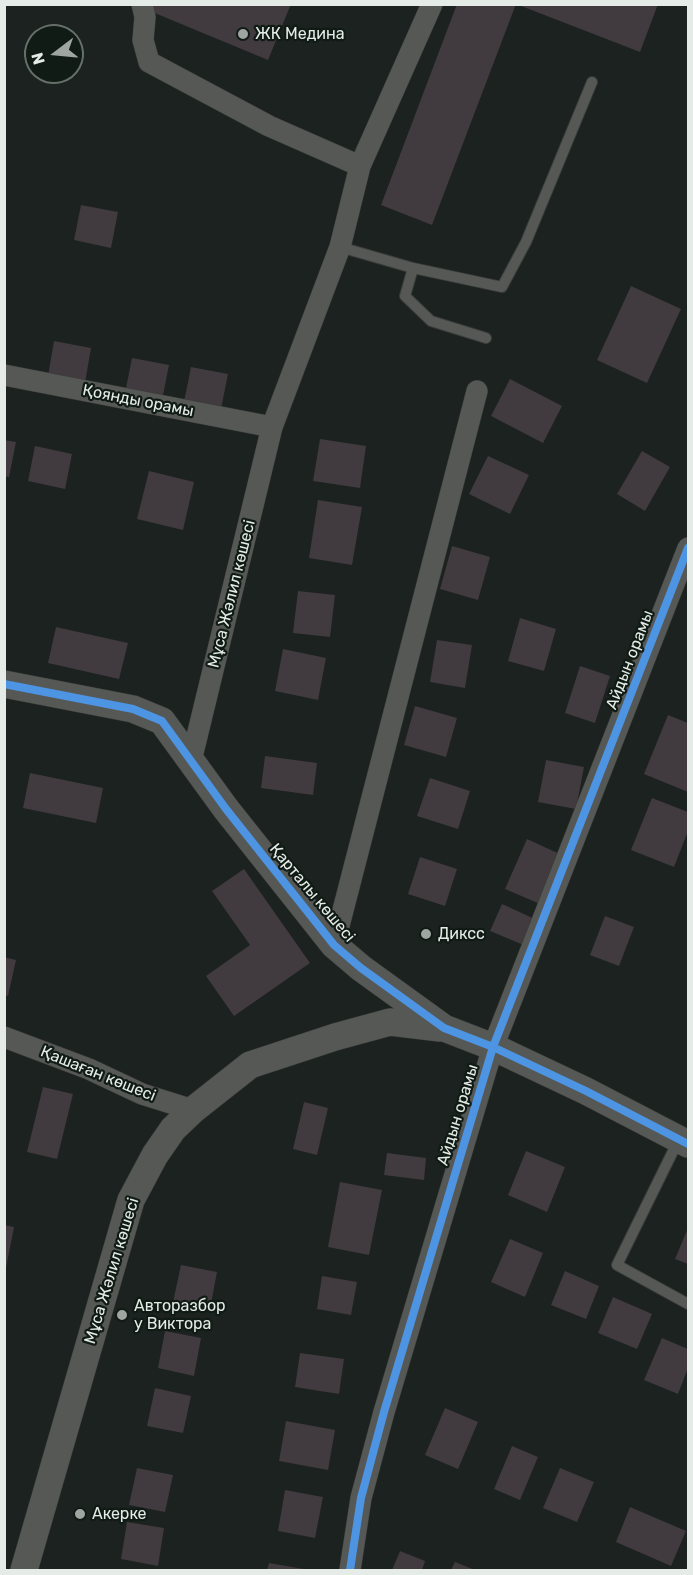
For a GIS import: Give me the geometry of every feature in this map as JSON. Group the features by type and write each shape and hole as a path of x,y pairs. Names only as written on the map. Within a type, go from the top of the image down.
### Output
{"street":[{"path":"142,4 146,16 143,40 149,63 268,126 360,166"},
{"name":"Мұса Жәлил көшесі","path":"191,760 272,427 340,247 360,166 432,4"},
{"name":"Қоянды орамы","path":"4,375 272,427"},
{"path":"334,945 477,391"},
{"name":"Айдын орамы","path":"350,1570 361,1498 384,1412 493,1047 688,548"},
{"name":"Қарталы көшесі","path":"4,684 133,709 162,721 226,809 334,945 361,968 444,1028 493,1047 586,1091 684,1142"},
{"name":"Мұса Жәлил көшесі","path":"24,1570 131,1200 155,1155 173,1129 193,1110 250,1065 390,1022 444,1028"},
{"name":"Қашаған көшесі","path":"4,1037 89,1069 142,1094 193,1110"}],"lane":[{"path":"340,247 413,268 502,287 526,242 592,82"},
{"path":"413,268 405,296 431,321 486,338"},
{"path":"684,1142 617,1265 688,1304"}],"building":[{"name":"ЖК Медина","path":"147,4 291,4 268,60 145,9"},
{"path":"457,4 516,4 432,225 381,205"},
{"path":"516,4 658,4 640,52"},
{"path":"81,205 118,212 111,248 74,240"},
{"path":"631,286 681,309 647,383 597,360"},
{"path":"54,341 91,348 85,383 48,376"},
{"path":"132,358 169,365 162,400 125,393"},
{"path":"191,367 228,374 221,409 184,402"},
{"path":"510,379 562,406 543,443 491,416"},
{"path":"320,439 366,446 360,488 313,481"},
{"path":"4,440 16,442 9,477 4,476"},
{"path":"35,446 72,454 65,489 28,481"},
{"path":"642,451 670,467 645,511 617,494"},
{"path":"488,456 529,475 510,514 469,494"},
{"path":"149,471 194,482 183,530 137,519"},
{"path":"318,500 362,507 352,565 309,558"},
{"path":"452,546 490,557 478,600 440,589"},
{"path":"298,591 335,595 330,637 293,633"},
{"path":"520,618 556,629 544,671 508,661"},
{"path":"56,627 128,643 119,679 48,663"},
{"path":"437,640 472,645 465,688 430,682"},
{"path":"283,649 326,658 318,700 275,691"},
{"path":"580,666 610,676 595,723 565,713"},
{"path":"415,706 457,718 446,757 404,745"},
{"path":"668,715 688,723 688,792 644,774"},
{"path":"265,756 317,763 313,795 261,788"},
{"path":"546,760 584,767 576,809 538,802"},
{"path":"30,773 103,788 96,823 23,808"},
{"path":"430,778 470,791 458,829 417,816"},
{"path":"652,798 688,812 688,831 674,867 631,850"},
{"path":"527,839 562,855 540,904 505,889"},
{"path":"420,857 457,869 445,906 408,894"},
{"path":"244,869 310,963 234,1016 206,976 250,945 212,891"},
{"path":"502,904 537,920 526,946 490,931"},
{"path":"605,916 634,927 619,966 590,955"},
{"path":"4,957 16,960 8,996 4,995"},
{"path":"43,1087 73,1094 57,1159 27,1152"},
{"path":"304,1102 328,1108 317,1155 293,1149"},
{"path":"526,1151 565,1167 547,1212 508,1195"},
{"path":"387,1153 426,1158 424,1180 384,1175"},
{"path":"340,1182 382,1190 369,1255 328,1247"},
{"path":"4,1225 14,1227 6,1268 4,1268"},
{"path":"688,1228 688,1264 675,1259"},
{"path":"510,1239 543,1253 525,1297 491,1282"},
{"path":"181,1265 217,1272 210,1309 173,1302"},
{"path":"565,1271 599,1286 586,1319 551,1305"},
{"path":"322,1276 357,1282 351,1315 317,1309"},
{"path":"613,1297 652,1314 637,1349 598,1333"},
{"path":"165,1331 201,1338 194,1376 158,1368"},
{"path":"662,1338 688,1349 688,1368 678,1394 644,1380"},
{"path":"300,1353 344,1359 339,1394 295,1387"},
{"path":"155,1388 191,1396 183,1433 147,1426"},
{"path":"445,1408 478,1422 458,1469 425,1455"},
{"path":"286,1421 335,1430 328,1470 279,1461"},
{"path":"512,1446 538,1457 520,1500 494,1489"},
{"path":"137,1468 173,1475 165,1512 129,1505"},
{"path":"560,1468 594,1482 577,1522 543,1508"},
{"path":"285,1490 323,1497 315,1538 278,1531"},
{"path":"630,1507 686,1531 671,1566 616,1542"},
{"path":"127,1522 164,1528 158,1566 121,1559"},
{"path":"400,1551 425,1561 422,1570 392,1570"},
{"path":"455,1562 475,1570 451,1570"},
{"path":"269,1563 304,1569 304,1570 267,1570"}],"cycle path":[{"path":"350,1570 361,1498 384,1412 493,1047 688,548"},
{"path":"4,684 133,709 162,721 226,809 334,945 361,968 444,1028 493,1047 586,1091 688,1144"}],"place":[{"name":"ЖК Медина","path":"243,34"},
{"name":"Диксс","path":"426,934"},
{"name":"Авторазбор у Виктора","path":"122,1315"},
{"name":"Акерке","path":"80,1514"}]}
